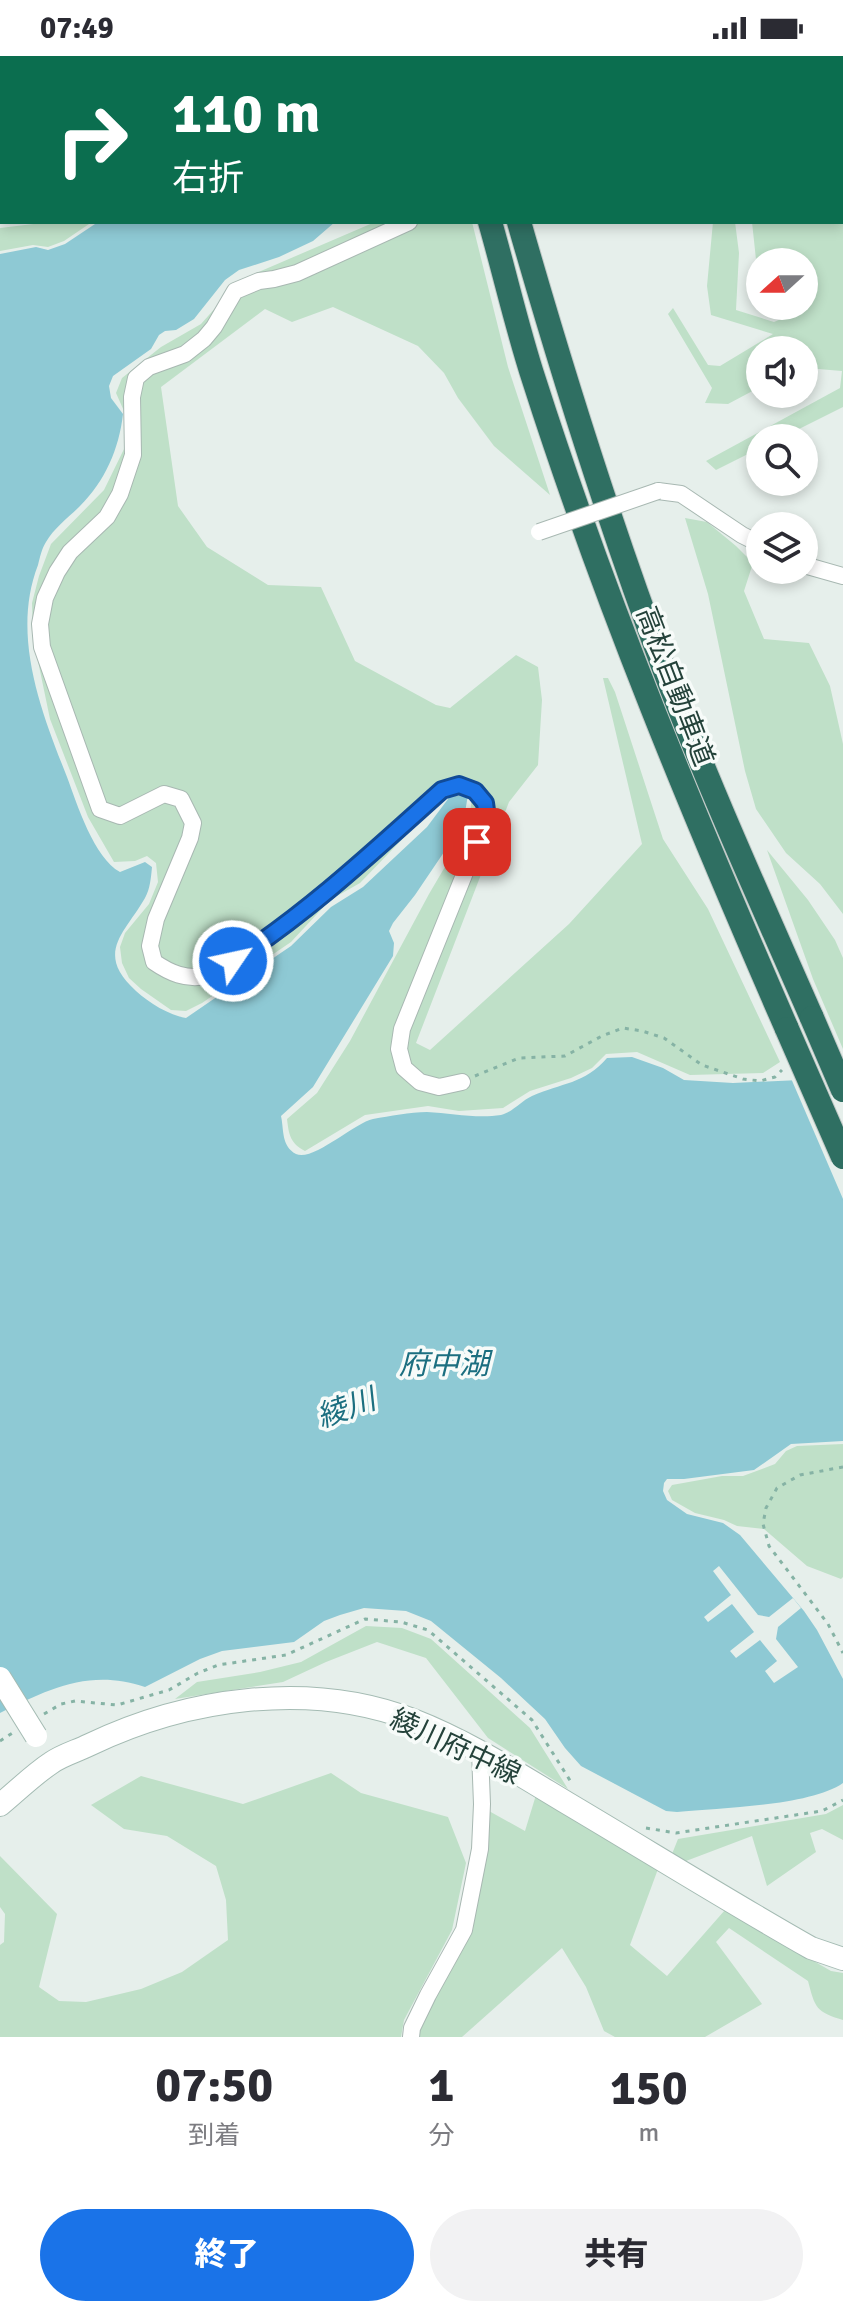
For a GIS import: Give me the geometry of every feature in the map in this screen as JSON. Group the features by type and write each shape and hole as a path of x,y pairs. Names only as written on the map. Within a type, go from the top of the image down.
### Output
{"highway":[{"name":"高松自動車道","path":"491,224 533,377 639,677 699,827 843,1157"},
{"name":"高松自動車道","path":"520,224 560,367 663,667 727,825 843,1090"}],"main road":[{"path":"0,1678 53,1762"},
{"name":"綾川府中線","path":"0,1805 53,1762 103,1738 164,1716 202,1706 270,1699 336,1701 411,1719 480,1752 798,1941 843,1959"}],"street":[{"path":"405,224 297,273 259,281 235,291 204,339 185,354 149,367 136,378 132,397 133,455 120,494 107,517 70,552 57,572 45,598 40,624 42,647 100,809 120,816 164,794 181,799 193,823 190,838 156,919 150,946 154,962 169,972 192,978 210,976 257,945 335,884 442,790 459,785 475,791 485,803 487,818 402,1029 399,1049 404,1068 420,1082 439,1087 462,1082"},
{"path":"539,532 658,491 681,494 746,537"},
{"path":"818,569 843,576"},
{"path":"411,2037 412,2028 428,1995 464,1930 480,1849 480,1752"}],"path":[{"path":"462,1082 519,1058 565,1056 623,1028 664,1038 702,1065 743,1079 760,1081 775,1077 784,1069"},
{"path":"843,1467 800,1475 777,1488 766,1508 763,1524 769,1546 828,1624 843,1653"}],"green space":[{"path":"33,224 89,224 64,241 48,247 33,245 0,251 0,228"},
{"path":"370,224 472,224 508,367 550,495 494,446 458,398 444,373 418,346 333,307 292,322 265,309 161,387 178,506 207,547 268,585 321,587 355,661 436,705 450,708 516,655 538,667 542,700 538,765 509,802 416,1043 430,1050 569,924 642,844 603,678 608,678 663,839 708,909 780,1062 763,1073 690,1075 637,1052 606,1054 592,1068 530,1091 503,1108 459,1111 428,1106 365,1115 305,1151 296,1145 287,1119 317,1093 350,1041 469,826 473,784 463,779 360,883 330,900 291,942 202,1003 186,1011 171,1010 129,978 122,963 120,947 125,933 149,904 158,882 156,863 147,856 135,861 114,862 88,817 50,719 33,637 32,603 51,544 104,490 124,449 124,411 116,393 122,378 161,347 201,324 240,280"},
{"path":"713,224 735,224 739,253 736,310 746,313 746,320 818,320 818,248 755,248 752,224 843,224 843,407 809,424 774,424 803,408 818,408 818,400 840,388 842,371 818,369 818,336 770,336 773,334 711,315 707,286"},
{"path":"673,308 708,365 720,366 746,350 746,394 728,404 705,403 712,388 668,314"},
{"path":"746,439 746,455 716,470 706,461"},
{"path":"685,518 707,522 746,556 744,591 764,639 809,643 830,686 843,744 843,914 820,884 786,853 756,809 745,771 708,594"},
{"path":"767,850 808,900 835,940 843,958 843,1049 813,979"},
{"path":"843,1444 841,1579 807,1566 764,1529 737,1526 695,1513 672,1500 668,1491 672,1485 722,1476 743,1476 775,1464 786,1451 797,1446"},
{"path":"366,1626 402,1628 431,1639 530,1728 568,1789 488,1738 426,1658 377,1642 283,1682 175,1699 197,1682 301,1662"},
{"path":"331,1773 361,1793 448,1817 466,1863 452,1930 404,2020 401,2037 0,2037 0,1945 4,1942 5,1914 0,1907 0,1856 57,1914 39,1987 59,2001 86,2002 141,1989 182,1972 228,1940 226,1900 216,1866 167,1836 124,1829 91,1805 141,1776 243,1804"},
{"path":"536,1795 658,1869 630,1945 667,1976 725,1910 831,1971 843,1973 843,2020 818,2008 808,1981 729,1928 716,1942 762,2004 705,2037 615,2037 604,2031 586,1987 562,1948 462,2037 417,2037 419,2026 473,1930 489,1811 525,1831"},
{"path":"843,1805 843,1840 822,1829 810,1833 816,1852 767,1886 752,1836 686,1861 672,1854 678,1839 826,1814"}],"water":[{"name":"府中湖","path":"95,224 333,224 313,241 279,257 239,270 225,280 194,319 176,330 159,335 151,349 113,376 109,386 111,398 123,414 114,452 97,486 45,544 30,592 28,645 39,699 81,815 102,855 120,872 145,862 152,867 147,895 122,933 115,954 124,978 136,991 153,1004 186,1018 291,946 331,907 363,887 427,827 454,791 469,789 463,824 389,931 394,943 393,956 313,1087 281,1116 285,1142 291,1151 303,1155 313,1152 365,1122 393,1115 427,1112 501,1115 532,1096 581,1078 607,1058 632,1057 663,1068 684,1080 733,1083 843,1078 843,1441 791,1444 754,1470 667,1479 663,1491 667,1500 687,1514 723,1523 740,1535 817,1630 843,1679 843,1783 828,1791 764,1805 666,1811 581,1766 545,1719 501,1678 431,1621 406,1611 364,1608 324,1621 294,1642 222,1651 145,1687 106,1680 70,1684 0,1713 0,254 36,247 48,250 65,244"}],"pier":[{"path":"843,1074 843,1199 790,1076"},
{"path":"719,1566 758,1615 769,1617 793,1598 801,1608 778,1627 776,1639 798,1667 774,1683 765,1671 777,1661 760,1640 736,1658 730,1651 754,1632 732,1604 708,1622 704,1617 731,1595 713,1571"}],"route":[{"path":"233,961 346,876 442,790 459,785 475,791 485,803 487,818 477,842"}],"water label":[{"name":"綾川","path":"346,1408"}]}
